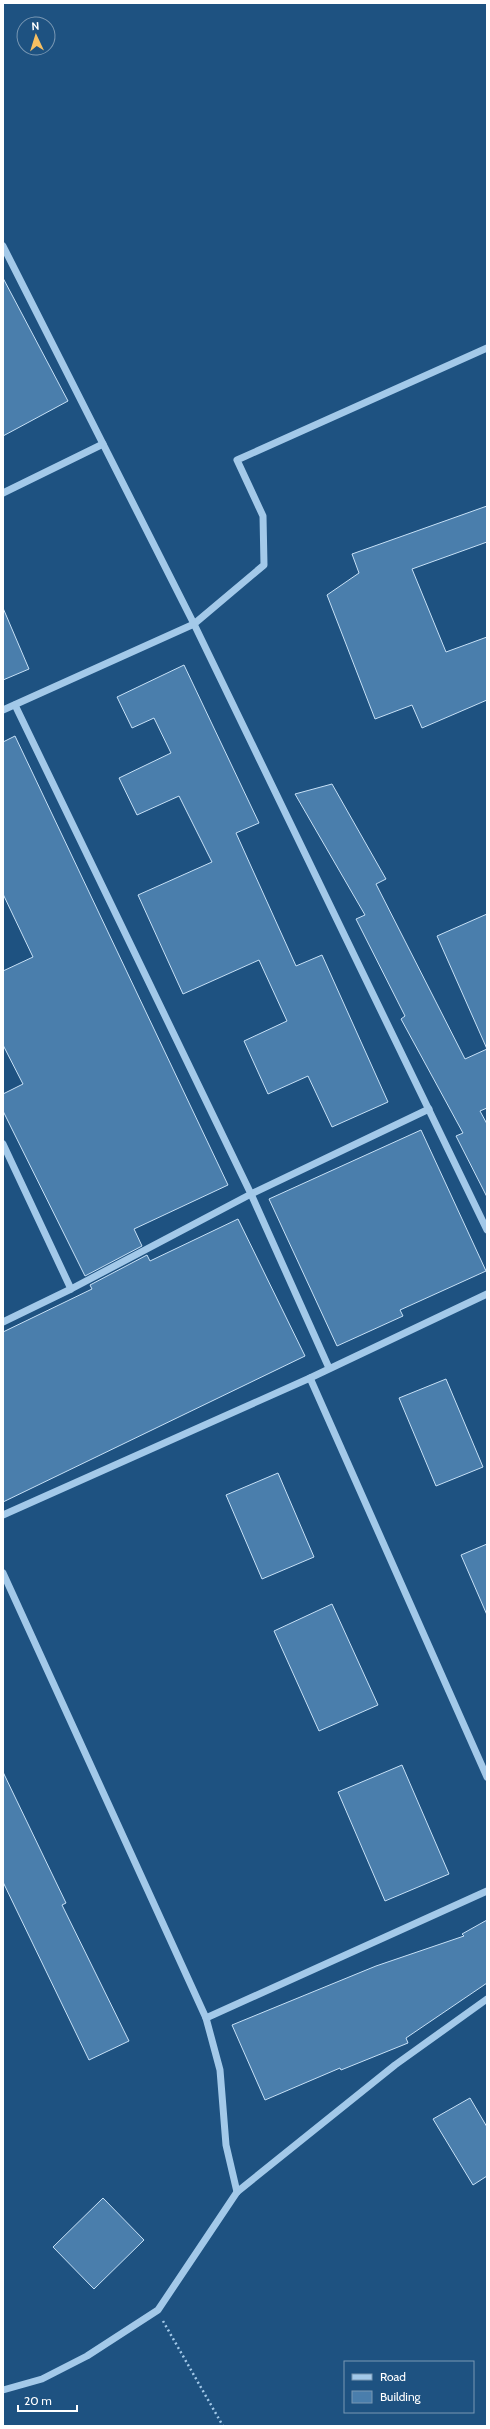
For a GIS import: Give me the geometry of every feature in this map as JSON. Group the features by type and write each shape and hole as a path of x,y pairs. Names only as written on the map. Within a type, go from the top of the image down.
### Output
{"lane":[{"path":"3,246 194,624 487,1230"},
{"path":"3,710 194,624 264,564 263,516 237,460 487,348"},
{"path":"3,493 103,444"},
{"path":"15,705 251,1194 329,1368"},
{"path":"3,1322 71,1290 251,1194 429,1109"},
{"path":"3,1144 71,1290"},
{"path":"3,1515 310,1378 487,1294"},
{"path":"310,1378 487,1777"},
{"path":"3,1573 206,2018 220,2070 226,2144 237,2192"},
{"path":"206,2018 487,1891"},
{"path":"3,2390 42,2379 87,2356 158,2310 237,2192 395,2065 487,1999"}],"path":[{"path":"158,2310 171,2339 223,2426"}],"building":[{"path":"3,278 68,401 3,436"},
{"path":"487,506 487,542 412,569 446,652 487,637 487,700 422,728 412,705 375,719 327,595 359,573 352,554"},
{"path":"3,608 29,669 3,680"},
{"path":"184,665 259,823 236,833 296,966 322,955 388,1102 332,1127 308,1076 268,1094 244,1041 287,1021 259,960 183,994 138,895 212,862 179,796 137,815 119,778 171,753 154,718 132,728 117,697"},
{"path":"15,736 228,1185 134,1229 142,1246 85,1276 3,1111 3,1094 23,1084 3,1045 3,971 33,957 3,894 3,742"},
{"path":"332,784 386,879 376,884 465,1059 487,1049 487,1108 480,1111 487,1124 487,1197 456,1136 463,1133 401,1019 405,1016 356,919 365,915 295,794"},
{"path":"487,914 487,1049 437,936"},
{"path":"421,1130 486,1271 400,1310 403,1316 337,1346 269,1199"},
{"path":"238,1219 305,1356 3,1502 3,1332 92,1289 90,1285 147,1255 150,1261"},
{"path":"446,1379 483,1467 436,1486 399,1398"},
{"path":"278,1473 314,1557 262,1579 226,1495"},
{"path":"487,1544 487,1615 461,1555"},
{"path":"332,1604 378,1705 319,1731 274,1631"},
{"path":"402,1765 449,1874 385,1901 338,1792"},
{"path":"3,1772 66,1903 62,1905 129,2041 89,2060 3,1882"},
{"path":"487,1920 487,1983 406,2038 408,2043 341,2070 340,2068 265,2100 232,2025 376,1966 464,1936 462,1934"},
{"path":"470,2098 487,2127 487,2176 473,2185 433,2119"},
{"path":"103,2198 144,2240 94,2289 53,2247"}]}
